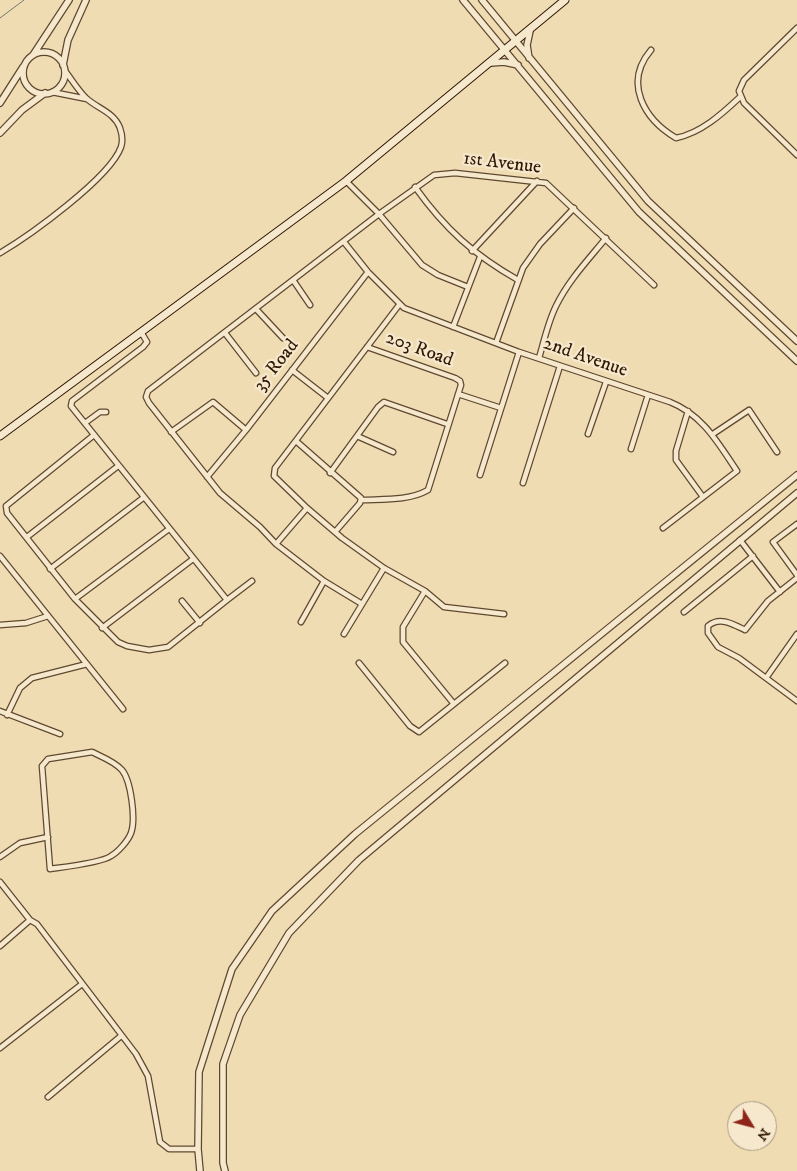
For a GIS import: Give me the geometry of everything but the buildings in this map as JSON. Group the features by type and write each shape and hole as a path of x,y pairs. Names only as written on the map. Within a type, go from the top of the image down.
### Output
{"main road":[{"path":"0,436 346,180 530,31 565,0"}],"street":[{"path":"0,103 69,0"},
{"path":"52,92 62,83 68,40 86,0"},
{"path":"463,0 638,212 797,361"},
{"path":"482,0 648,201 797,341"},
{"path":"797,28 744,80 739,91 740,97 797,155"},
{"path":"528,58 527,45 530,31"},
{"path":"651,50 640,68 637,84 639,99 668,133 676,138 684,137 719,117 740,97"},
{"path":"0,253 37,229 72,202 111,162 120,148 121,130 116,120 87,99 54,54 40,52 33,55"},
{"path":"491,63 504,62 518,65"},
{"path":"24,65 23,72 27,85 32,90 87,99"},
{"path":"0,133 22,110 46,93"},
{"name":"1st Avenue","path":"171,432 147,400 147,394 379,214 434,175 449,173 537,181 550,186 654,284"},
{"path":"346,180 379,214 422,266 438,275 468,287"},
{"path":"472,252 537,181"},
{"path":"415,187 449,230 472,252 518,280"},
{"path":"496,343 518,280 540,244 574,208"},
{"path":"539,358 558,303 580,268 606,238"},
{"name":"2nd Avenue","path":"344,242 368,272 399,305 518,352 670,402 688,411 713,434 737,472 703,497"},
{"path":"453,327 480,258"},
{"name":"35 Road","path":"207,476 246,430 368,272"},
{"path":"293,280 310,305"},
{"path":"399,305 275,468 274,476 335,532 384,568 425,591 449,609 504,614"},
{"path":"256,309 283,338"},
{"path":"141,332 147,342 143,347 72,402 71,406 143,498 227,600"},
{"path":"225,333 256,373"},
{"name":"203 Road","path":"367,347 460,381 458,394"},
{"path":"480,475 518,352"},
{"path":"523,483 560,366"},
{"path":"292,370 328,398"},
{"path":"588,434 606,382"},
{"path":"296,441 362,500 403,497 421,494 428,490 447,424 458,394 501,408"},
{"path":"631,449 648,395"},
{"path":"246,430 213,402 171,432 220,493 276,544 324,581 362,604"},
{"path":"330,473 384,402 447,424"},
{"path":"713,434 750,410 777,452"},
{"path":"663,528 703,497 678,464 675,456 688,411"},
{"path":"85,423 100,412 106,412"},
{"path":"94,435 6,506 7,513 50,569 102,628 118,642 149,650 168,647 252,581"},
{"path":"358,436 393,452"},
{"path":"27,537 118,466"},
{"path":"200,1171 198,1149 199,1072 232,969 272,911 355,834 797,475"},
{"path":"225,1171 223,1163 223,1064 240,1014 289,932 359,860 797,493"},
{"path":"50,569 143,498"},
{"path":"335,532 362,500"},
{"path":"276,544 307,508"},
{"path":"796,527 773,542 797,576 768,601 745,630 726,621 711,624 708,626 708,633 718,647 797,701"},
{"path":"75,599 169,529"},
{"path":"740,540 780,592"},
{"path":"0,556 123,709"},
{"path":"684,612 753,556"},
{"path":"102,628 193,559"},
{"path":"792,568 797,564"},
{"path":"344,634 384,568"},
{"path":"301,622 324,581"},
{"path":"425,591 403,627 403,642 454,704"},
{"path":"182,601 200,623"},
{"path":"0,625 26,623 48,616"},
{"path":"766,678 797,634"},
{"path":"359,663 415,731 424,730 505,663"},
{"path":"7,715 25,682 32,678 87,664"},
{"path":"0,711 60,734"},
{"path":"92,752 115,763 123,771 129,784 133,822 129,838 110,857 50,869 48,837 41,770 45,762 56,757 92,752"},
{"path":"0,857 20,843 48,837"},
{"path":"0,882 30,920 37,924 136,1054 148,1076 160,1142 169,1149 198,1149"},
{"path":"0,946 30,920"},
{"path":"0,1048 82,984"},
{"path":"48,1097 121,1036"}],"waterway":[{"path":"0,18 24,0"}]}
